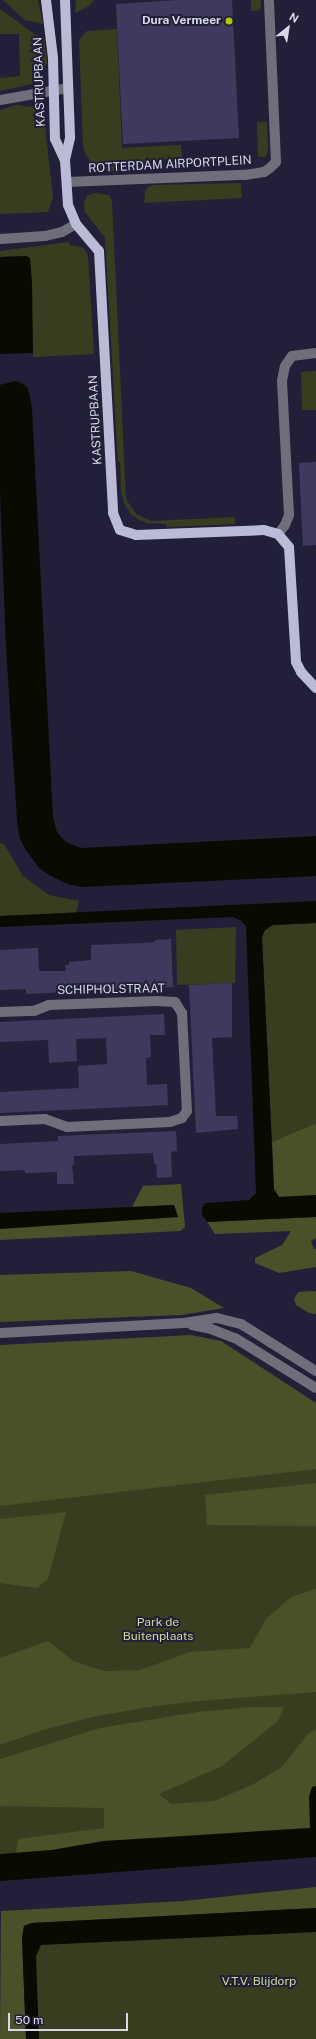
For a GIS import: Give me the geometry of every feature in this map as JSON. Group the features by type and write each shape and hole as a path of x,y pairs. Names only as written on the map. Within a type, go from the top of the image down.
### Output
{"main road":[{"name":"KASTRUPBAAN","path":"46,0 52,43 55,139 65,160"},
{"name":"KASTRUPBAAN","path":"64,0 70,138 65,160 68,205 76,224 90,238 99,251 113,513 120,530 136,535 264,530 278,534"},
{"path":"278,534 289,547 296,662 301,672 316,688"}],"street":[{"name":"ROTTERDAM AIRPORTPLEIN","path":"66,182 253,174 264,172 276,162 269,0"},
{"path":"0,100 68,88"},
{"path":"0,239 45,236 62,232 76,224"},
{"path":"278,534 285,525 289,515 282,381 284,366 292,356 316,353"},
{"name":"SCHIPHOLSTRAAT","path":"0,1012 34,1010 49,1005 157,1000 175,1002 182,1013 187,1111 182,1118 170,1122 67,1127 45,1119 0,1121"},
{"path":"0,1333 184,1323 217,1318 236,1322 255,1332 316,1371"},
{"path":"184,1323 211,1329 235,1338 316,1388"}],"green space":[{"path":"3,0 38,0 43,24 25,20"},
{"path":"76,0 94,0 89,6 75,13"},
{"path":"251,0 261,0 260,10 251,11"},
{"path":"0,9 36,35 44,38 47,63 38,78 32,84 0,91 0,78 20,76 19,34 0,34"},
{"path":"117,29 122,148 181,145 182,158 158,160 126,171 100,170 93,165 86,155 83,147 79,40 87,31"},
{"path":"16,105 33,107 45,126 53,197 48,212 0,214 0,110"},
{"path":"257,122 267,122 268,152 265,157 258,157"},
{"path":"241,183 242,198 144,203 145,191 148,187 154,185"},
{"path":"95,193 109,195 112,201 126,499 136,514 151,521 235,517 235,524 167,527 166,524 147,523 139,520 131,514 125,505 121,492 120,462 118,462 105,238 85,212 84,204 88,195"},
{"path":"69,242 70,245 84,248 88,256 94,354 33,357 30,258 26,256 0,257 0,251"},
{"path":"316,371 316,410 302,410 301,372"},
{"path":"0,843 4,844 23,876 49,895 79,901 76,913 0,916"},
{"path":"316,923 316,1123 272,1142 262,937 265,930 273,925"},
{"path":"236,927 235,983 177,985 176,930"},
{"path":"316,1123 316,1196 279,1197 274,1189 272,1142"},
{"path":"181,1184 185,1227 180,1231 0,1240 0,1228 178,1217 174,1205 132,1207 143,1186"},
{"path":"316,1217 316,1238 311,1241 314,1249 316,1249 316,1267 279,1273 255,1263 255,1258 282,1245 291,1231 215,1234 207,1222"},
{"path":"131,1271 191,1288 224,1308 182,1315 0,1322 0,1275"},
{"path":"316,1291 316,1314 309,1313 296,1305 294,1299 298,1292"},
{"path":"191,1335 221,1341 316,1403 316,1469 0,1506 0,1345"},
{"name":"Park de Buitenplaats","path":"0,1357 316,1416 316,1843 0,1873"},
{"path":"316,1483 316,1526 207,1525 205,1495"},
{"path":"66,1512 48,1579 37,1588 0,1583 0,1519"},
{"path":"316,1589 316,1692 198,1701 142,1708 93,1717 46,1729 0,1745 0,1658 48,1641 73,1661 104,1671 140,1670 190,1652 250,1648 266,1619 291,1597"},
{"path":"250,1707 284,1707 278,1721 222,1766 159,1794 171,1804 214,1801 252,1785 282,1767 307,1735 316,1729 316,1786 312,1788 309,1797 311,1828 104,1841 52,1850 16,1853 18,1839 104,1828 104,1808 0,1806 0,1759 100,1728 198,1712"},
{"path":"316,1887 316,1908 32,1923 24,1926 22,1938 26,2039 0,2039 1,1911 184,1901"},
{"name":"V.T.V. Blijdorp","path":"316,1922 316,2039 33,2039 32,1934"}],"shaded area":[{"path":"26,256 30,258 32,282 33,353 0,354 0,257"},
{"path":"14,381 22,383 28,388 32,408 53,817 57,832 66,842 81,848 316,836 316,876 83,887 67,884 49,875 39,868 25,849 19,836 17,820 6,648 0,492 0,385"},
{"path":"316,901 316,923 273,925 265,930 262,937 274,1189 279,1197 316,1195 316,1217 207,1222 202,1215 202,1208 205,1203 249,1200 256,1193 246,926 240,920 233,917 0,927 0,916"},
{"path":"174,1205 178,1217 0,1229 0,1213"},
{"path":"316,1786 316,1857 0,1881 0,1854 52,1850 104,1841 310,1828 309,1797 312,1787"},
{"path":"316,1908 316,1932 41,1945 36,1956 39,2039 26,2039 22,1938 24,1926 32,1923"}],"building":[{"path":"178,0 232,0 239,138 123,144 116,4"},
{"path":"316,462 316,545 303,546 299,464"},
{"path":"171,939 173,987 26,994 26,989 0,990 0,950 38,948 39,971 66,971 65,965 69,965 69,962 91,960 91,945 142,943"},
{"path":"232,983 232,1037 212,1038 216,1116 237,1116 238,1129 196,1133 189,985"},
{"path":"164,1014 165,1035 150,1035 151,1057 146,1058 147,1085 167,1084 168,1105 0,1113 0,1092 79,1088 78,1066 107,1064 106,1038 76,1039 77,1061 49,1063 48,1040 0,1042 0,1022"},
{"path":"176,1131 177,1151 171,1152 172,1177 157,1178 156,1164 154,1164 153,1153 74,1156 74,1165 72,1165 74,1184 57,1184 57,1172 25,1173 25,1170 0,1171 0,1144 58,1141 58,1136"}],"place":[{"name":"Dura Vermeer","path":"229,21"}]}
